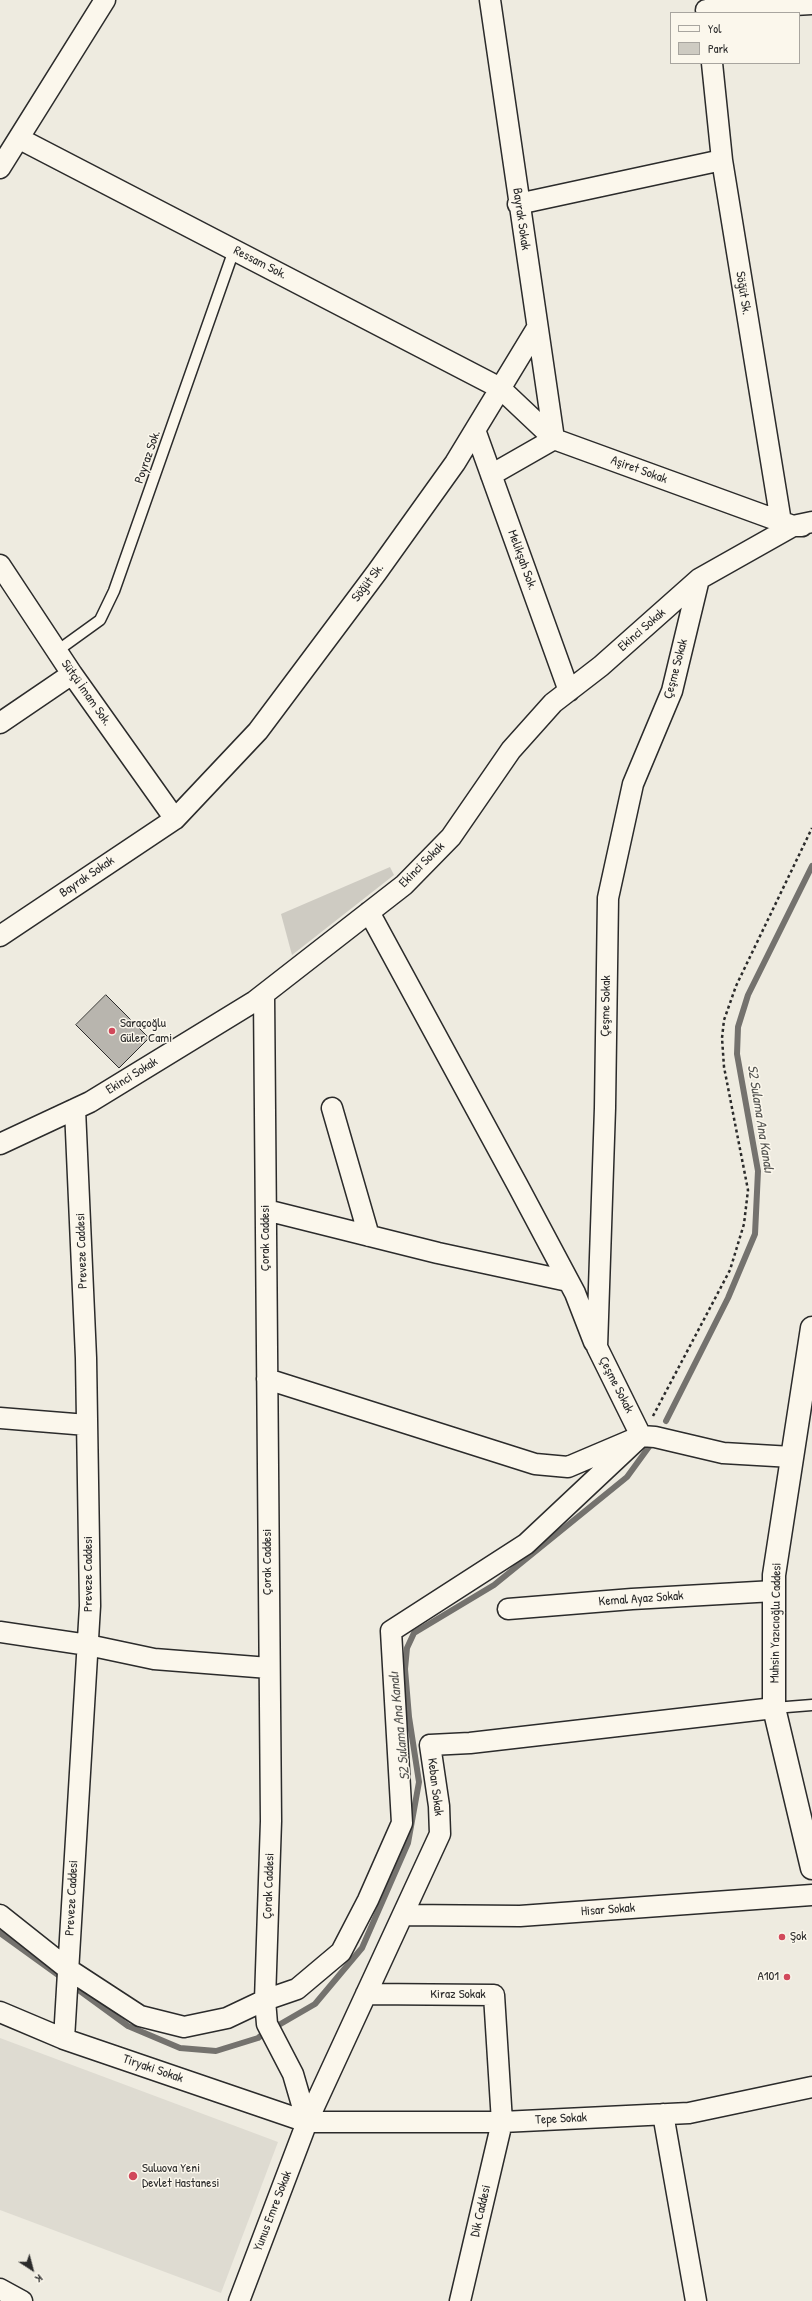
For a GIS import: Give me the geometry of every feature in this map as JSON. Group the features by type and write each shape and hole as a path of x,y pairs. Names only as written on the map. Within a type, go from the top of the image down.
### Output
{"main road":[{"name":"Muhsin Yazıcıoğlu Caddesi","path":"812,1328 774,1575 774,1708 812,1868"}],"street":[{"path":"0,168 20,139 105,0"},
{"name":"Bayrak Sokak","path":"490,0 518,204 554,439"},
{"path":"706,8 812,4"},
{"name":"Söğüt Sk.","path":"712,64 722,160 795,525"},
{"name":"Ressam Sok.","path":"20,139 500,388"},
{"path":"518,204 722,160"},
{"name":"Söğüt Sk.","path":"175,819 258,731 377,572 455,463 537,328"},
{"name":"Aşiret Sokak","path":"500,388 554,439 795,525"},
{"name":"Melikşah Sok.","path":"475,430 569,691"},
{"path":"491,475 554,439"},
{"path":"795,525 812,522"},
{"name":"Ekinci Sokak","path":"0,1144 96,1098 264,994 404,885 451,837 512,750 553,703 601,666 699,579 795,525"},
{"name":"Sütçü İmam Sok.","path":"0,565 72,674 175,819"},
{"name":"Çeşme Sokak","path":"641,1436 597,1348 605,1108 608,898 632,784 672,691 699,579"},
{"path":"0,723 72,674"},
{"name":"Bayrak Sokak","path":"0,936 175,819"},
{"path":"369,912 568,1281 597,1348"},
{"name":"Çorak Caddesi","path":"264,994 271,1821 265,2000 267,2024 293,2074 307,2122"},
{"path":"332,1108 369,1236"},
{"name":"Preveze Caddesi","path":"64,2039 90,1606 81,1199 75,1109"},
{"path":"266,1210 369,1236 568,1281"},
{"path":"267,1379 535,1464 568,1467 641,1436 662,1438 723,1453 792,1457"},
{"path":"0,1418 87,1425"},
{"path":"0,1914 68,1969 140,2016 184,2027 228,2018 265,2000 297,1989 341,1952 368,1900 402,1823 391,1631 526,1544 641,1436"},
{"name":"Kemal Ayaz Sokak","path":"508,1609 632,1599 774,1591"},
{"path":"0,1632 88,1645 154,1659 269,1668"},
{"name":"Keban Sokak","path":"307,2122 440,1834 439,1806 430,1745 470,1743 774,1708"},
{"name":"Hisar Sokak","path":"403,1915 520,1916 812,1895"},
{"name":"Kiraz Sokak","path":"366,1994 494,1995 502,2122"},
{"name":"Tiryaki Sokak","path":"0,2012 64,2039 307,2122"},
{"name":"Tepe Sokak","path":"307,2122 502,2122 689,2113 812,2087"},
{"path":"663,2114 696,2301"},
{"name":"Yunus Emre Sokak","path":"239,2301 307,2122"},
{"name":"Dik Caddesi","path":"460,2301 502,2122"},
{"path":"0,2289 22,2301"}],"lane":[{"name":"Poyraz Sok.","path":"57,651 100,620 114,592 234,250"},
{"path":"774,1708 812,1705"}],"path":[{"path":"641,1436 730,1270 739,1247 745,1218 748,1190 724,1066 722,1038 724,1020 736,986 812,828"}],"shaded area":[{"name":"Suluova Yeni Devlet Hastanesi","path":"0,2038 278,2142 221,2293 0,2210"}],"green space":[{"path":"390,867 394,875 292,955 281,914"}],"building":[{"name":"Saraçoğlu Güler Cami","path":"106,995 149,1038 119,1068 76,1025"}],"waterway":[{"name":"S2 Sulama Ana Kanalı","path":"666,1421 728,1298 755,1234 758,1171 737,1054 738,1027 748,995 812,866"},
{"name":"S2 Sulama Ana Kanalı","path":"277,2026 315,2004 362,1948 408,1843 419,1782 409,1717 405,1669 407,1648 414,1633 494,1585 627,1477 651,1444"},
{"name":"S2 Sulama Ana Kanalı","path":"0,1933 61,1977"},
{"name":"S2 Sulama Ana Kanalı","path":"80,1991 128,2026 180,2048 216,2051 258,2038 266,2032"}],"place":[{"name":"Saraçoğlu Güler Cami","path":"112,1031"},
{"name":"Şok","path":"782,1937"},
{"name":"A101","path":"787,1977"},
{"name":"Suluova Yeni Devlet Hastanesi","path":"133,2176"}]}
